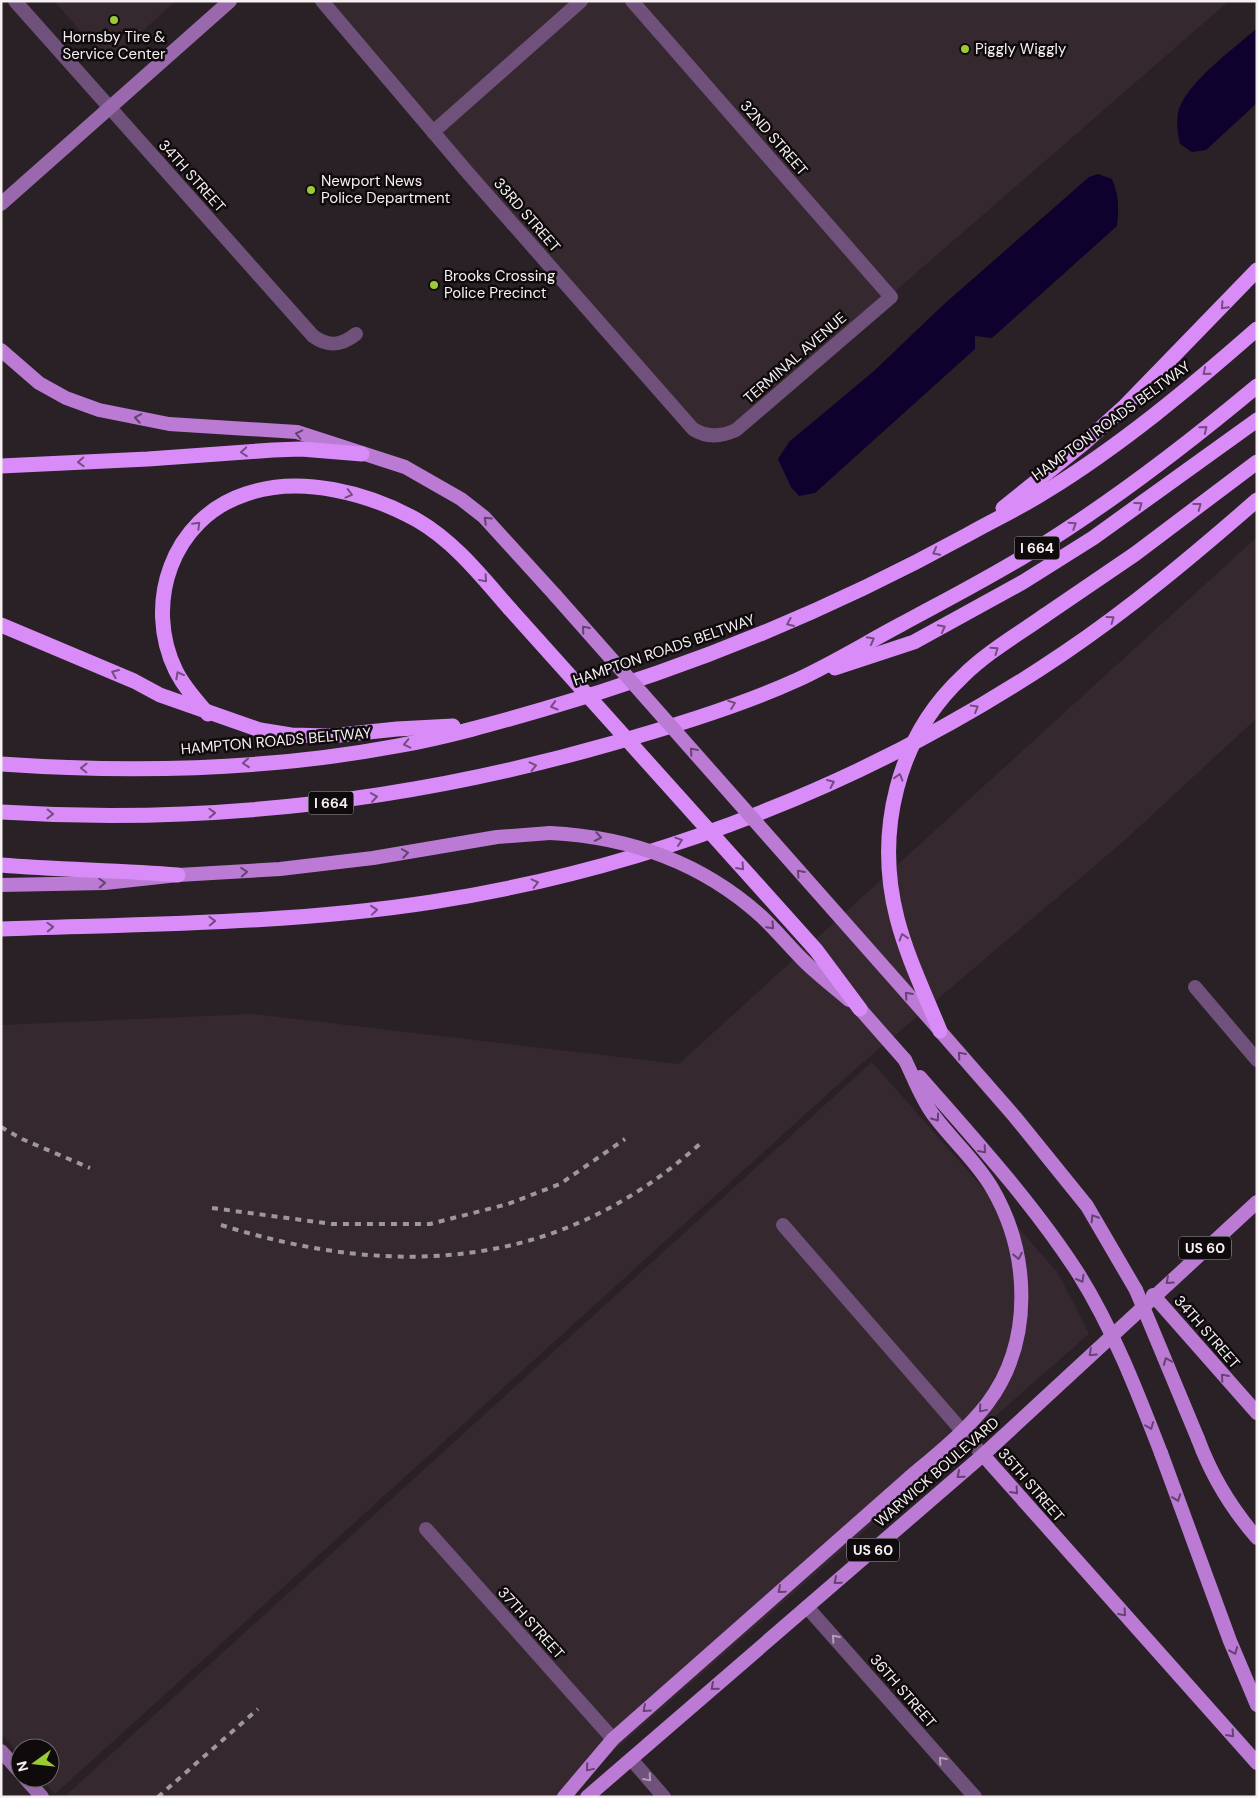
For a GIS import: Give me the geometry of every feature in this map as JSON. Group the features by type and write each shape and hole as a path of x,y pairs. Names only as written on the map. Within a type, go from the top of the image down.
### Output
{"highway":[{"path":"979,528 1036,479 1083,444 1125,406 1257,270"},
{"name":"HAMPTON ROADS BELTWAY","path":"1,764 156,768 329,756 400,745 489,724 593,695 726,650 869,587 1044,492 1080,468 1184,390 1257,329"},
{"name":"I 664","path":"1,812 120,815 224,812 296,806 396,794 506,772 590,750 680,723 798,680 944,602 1032,552 1152,471 1257,386"},
{"path":"798,680 914,642 991,601 1093,538 1257,420"},
{"path":"1,466 301,449 362,454"},
{"path":"940,1031 907,948 893,897 889,833 898,780 907,754 918,734 946,692 983,659 1135,554 1257,462"},
{"path":"208,714 176,671 168,649 162,621 162,598 173,561 181,544 194,527 211,512 246,494 284,487 332,490 388,506 417,520 442,537 466,559 816,950 860,1009"},
{"path":"1,929 274,918 393,908 528,885 599,866 704,833 833,782 890,755 979,706 1063,653 1126,608 1201,549 1257,500"},
{"path":"1,625 134,681 160,695 208,714 260,730 291,735 330,736 397,729 489,724"},
{"path":"1,865 40,869 105,869 178,875"}],"main road":[{"path":"1,204 230,1"},
{"path":"1,350 39,383 66,398 99,410 169,424 297,432 405,467 461,499 484,517 940,1031 1015,1117 1086,1206 1136,1290 1198,1440 1223,1494 1242,1522 1257,1538"},
{"path":"1,885 105,883 178,875 314,866 409,853 498,837 550,833 585,835 637,846 677,860 703,873 737,896 762,917 804,961 860,1009 1007,1178 1078,1273 1126,1364 1230,1641 1257,1705"},
{"path":"564,1797 613,1739 968,1426 996,1388 1013,1348 1020,1319 1022,1285 1012,1231 1003,1208 982,1174 933,1115 905,1060"},
{"name":"WARWICK BOULEVARD","path":"587,1797 982,1455 1153,1295 1257,1202"},
{"name":"34TH STREET","path":"1153,1295 1257,1413"},
{"name":"35TH STREET","path":"982,1455 1257,1763"},
{"path":"1,1751 10,1761"}],"street":[{"name":"34TH STREET","path":"15,1 313,336 321,342 338,344 356,334"},
{"name":"33RD STREET","path":"322,1 433,132 693,429 705,435 716,436"},
{"path":"433,132 581,1"},
{"name":"32ND STREET","path":"632,1 891,297"},
{"name":"TERMINAL AVENUE","path":"716,436 736,430 891,297"},
{"path":"1195,987 1257,1060"},
{"name":"35TH STREET","path":"783,1225 982,1455"},
{"name":"37TH STREET","path":"426,1529 613,1739"},
{"name":"36TH STREET","path":"807,1607 975,1797"},
{"path":"631,1759 664,1797"}],"shaded area":[{"name":"Hornsby Tire & Service Center","path":"54,1 176,1 124,47 110,53 102,51 93,45"},
{"path":"323,1 1229,1 732,433 705,435"},
{"path":"1257,28 1257,103 1206,150 1192,152 1180,144 1179,140 1177,117 1182,102 1190,90 1212,67"},
{"path":"1098,174 1112,179 1118,202 1117,226 992,338 975,336 975,349 815,493 799,496 791,487 778,459 789,442 874,371 942,306 1089,177"},
{"path":"1257,537 1257,718 1125,840 853,1071 55,1794 49,1788 60,1788 60,1738 10,1738 10,1744 1,1734 1,1025 253,1014 679,1064"},
{"path":"872,1062 1058,1273 1089,1334 561,1797 64,1797"}],"railway":[{"path":"1,1127 22,1139 90,1168"},
{"path":"212,1208 332,1224 430,1224 508,1204 560,1184 625,1139"},
{"path":"221,1225 286,1242 351,1253 413,1257 475,1252 534,1239 592,1217 648,1185 702,1142"},
{"path":"158,1797 258,1709"}],"place":[{"name":"Hornsby Tire & Service Center","path":"114,20"},
{"name":"Piggly Wiggly","path":"965,49"},
{"name":"Newport News Police Department","path":"311,190"},
{"name":"Brooks Crossing Police Precinct","path":"434,285"}]}
